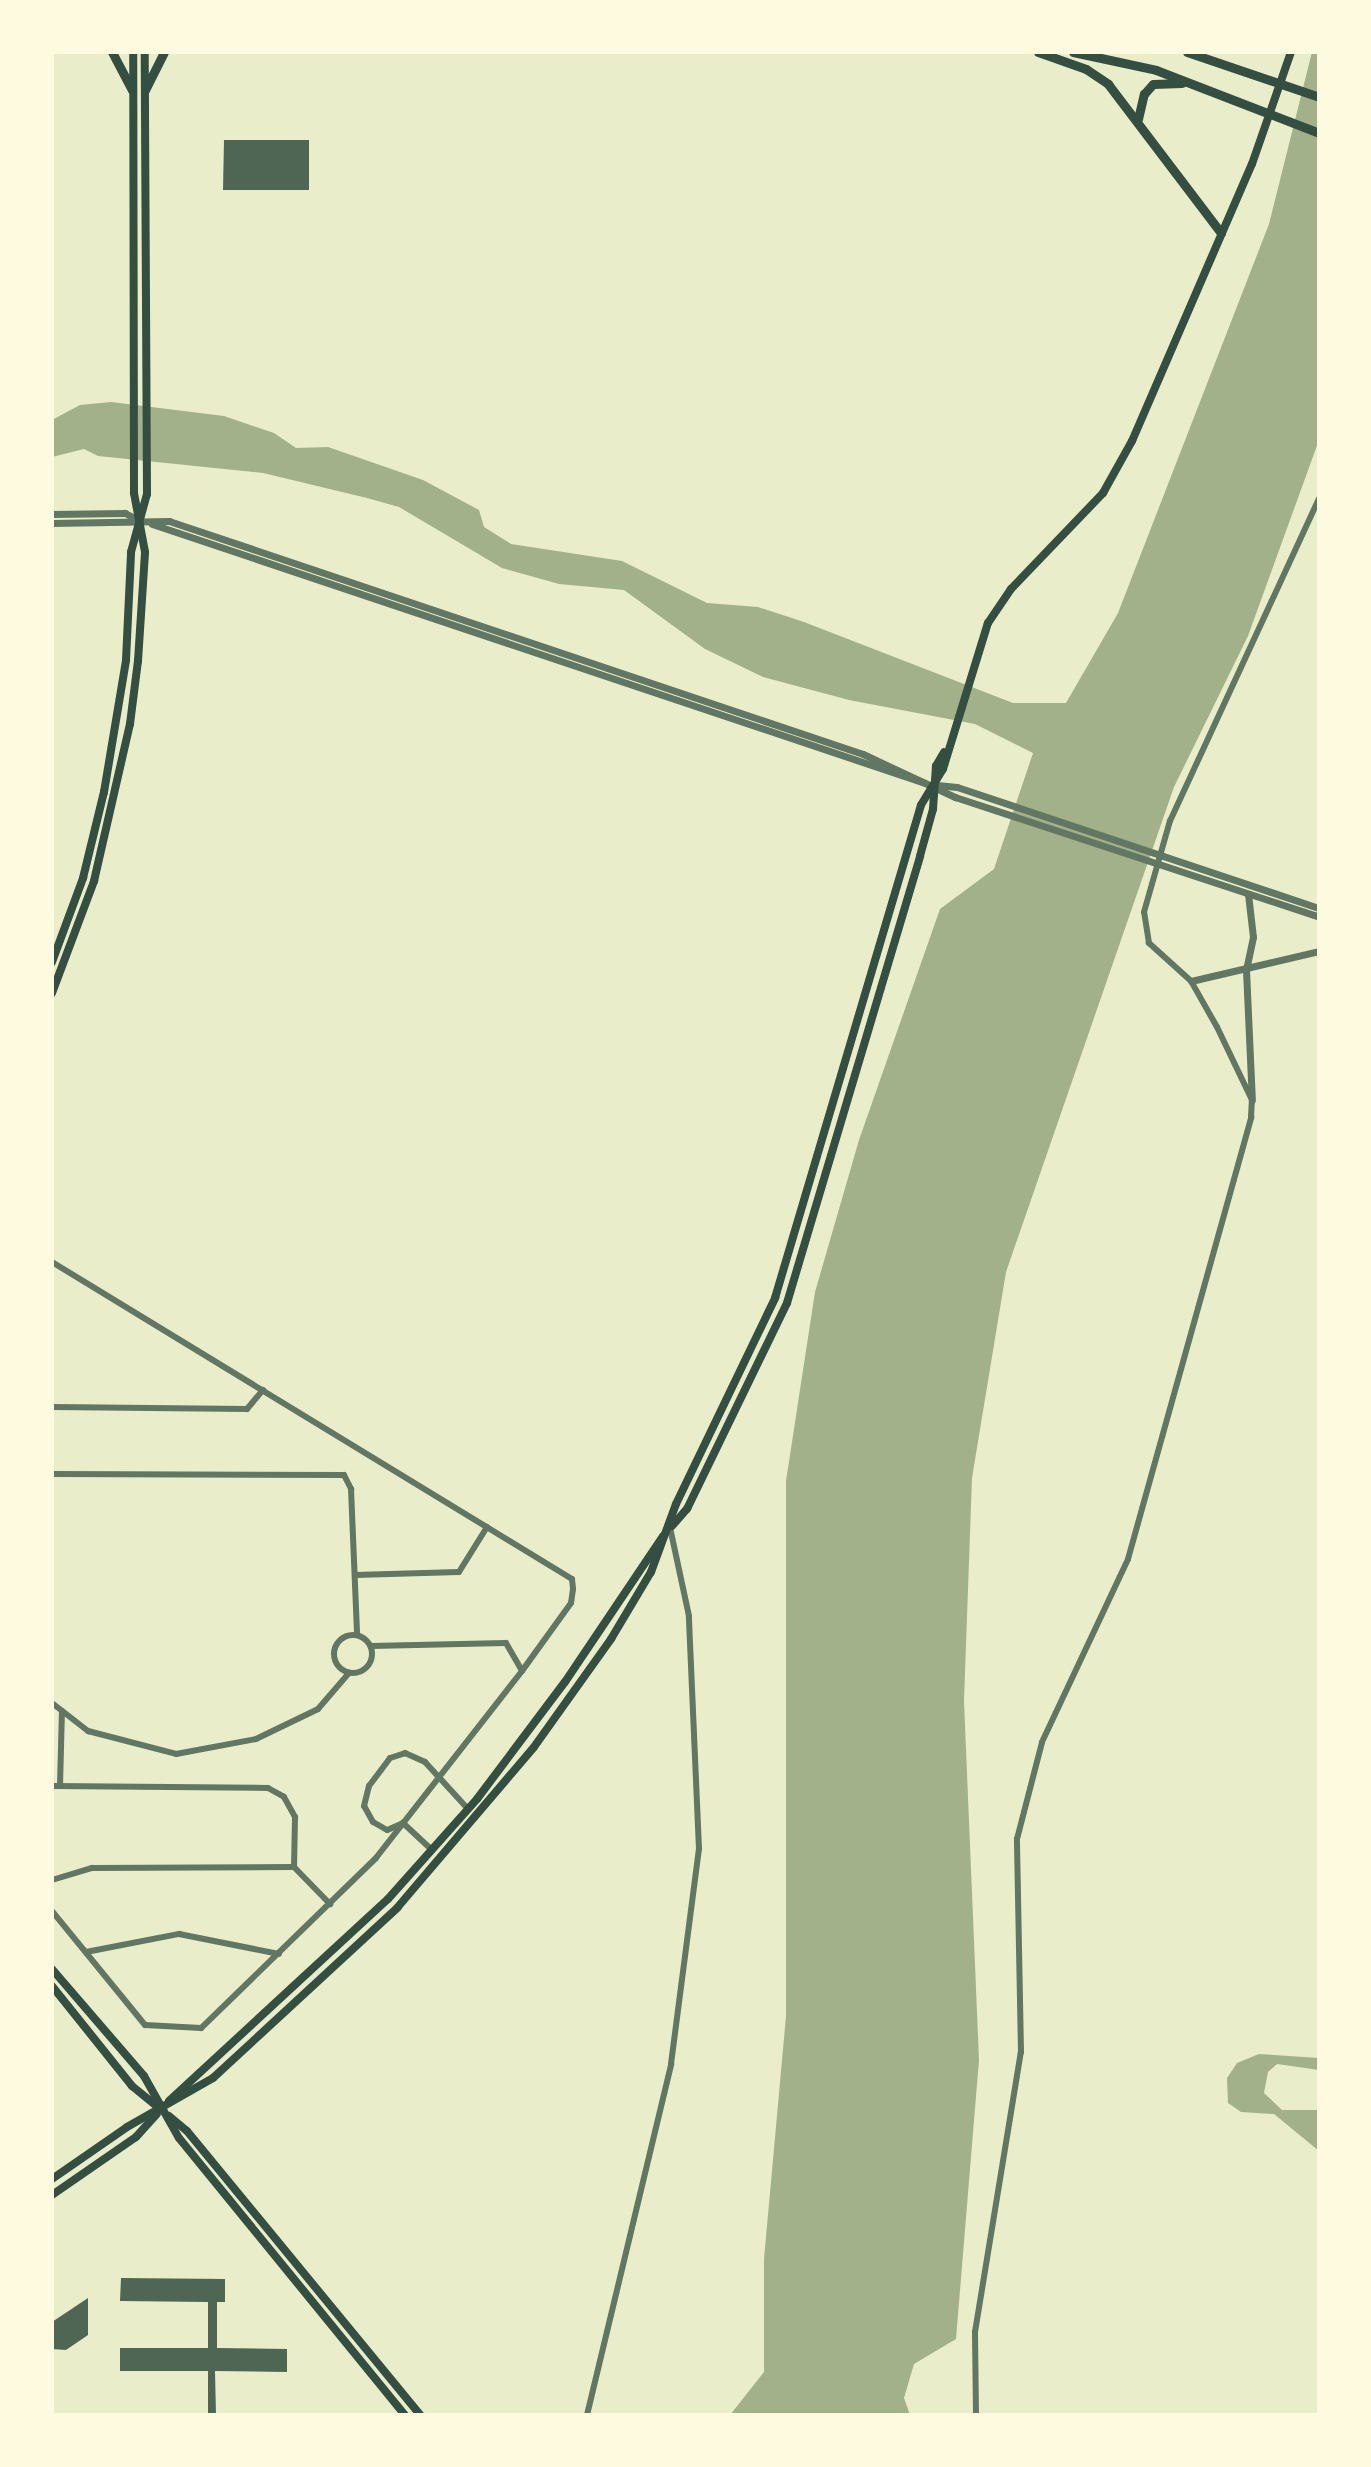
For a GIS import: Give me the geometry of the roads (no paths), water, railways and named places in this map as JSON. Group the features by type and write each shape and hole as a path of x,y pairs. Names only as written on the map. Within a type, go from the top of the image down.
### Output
{"main road":[{"path":"112,52 132,90"},
{"path":"52,993 94,881 130,724 145,552 135,472 133,52"},
{"path":"52,962 83,878 104,792 126,660 131,552 141,521 148,473 145,52"},
{"path":"145,90 164,52"},
{"path":"1038,52 1086,69 1108,84 1138,119 1221,233"},
{"path":"1073,52 1189,83 1319,133"},
{"path":"1187,52 1207,55 1319,97"},
{"path":"52,2195 136,2137 160,2110 333,1952 432,1850 541,1716 670,1527 687,1509 787,1303 930,821 932,785 988,623 1011,589 1103,493 1132,441 1252,164 1291,52"},
{"path":"1138,119 1144,94 1153,84 1189,83"},
{"path":"52,2179 127,2127 213,2078 342,1961 478,1818 611,1639 670,1527"},
{"path":"52,1969 144,2076 160,2110 405,2415"},
{"path":"52,1986 132,2086 187,2131 420,2415"}],"street":[{"path":"1252,1100 1191,981 1149,943 1144,912 1152,876 1176,806 1319,499"},
{"path":"52,514 125,513 141,521 932,785 1233,884 1319,908"},
{"path":"52,523 141,521"},
{"path":"1233,884 1248,894 1319,917"},
{"path":"976,2415 975,2332 1021,2052 1020,1825 1042,1742 1128,1559 1242,1159 1252,1100 1246,970 1253,937 1248,894"},
{"path":"1191,981 1319,951"},
{"path":"52,1262 572,1579 571,1603 403,1823 330,1904 201,2028 145,2025 52,1911"},
{"path":"52,1407 247,1409 263,1390"},
{"path":"52,1474 344,1475 351,1489 357,1635"},
{"path":"355,1575 459,1572 487,1527"},
{"path":"587,2415 671,2064 699,1849 689,1616 670,1527"},
{"path":"349,1673 336,1663 334,1647 344,1637 357,1635 371,1646 506,1643 522,1671"},
{"path":"52,1703 88,1731 176,1754 256,1739 318,1709 349,1673 368,1667 371,1646"},
{"path":"62,1711 56,1786 268,1788 284,1797 295,1817 294,1867 330,1904"},
{"path":"403,1823 387,1830 373,1822 364,1806 369,1786 390,1758 405,1753 425,1762 468,1809"},
{"path":"403,1823 432,1850"},
{"path":"52,1880 92,1868 294,1867"},
{"path":"86,1952 179,1934 279,1954"}]}
